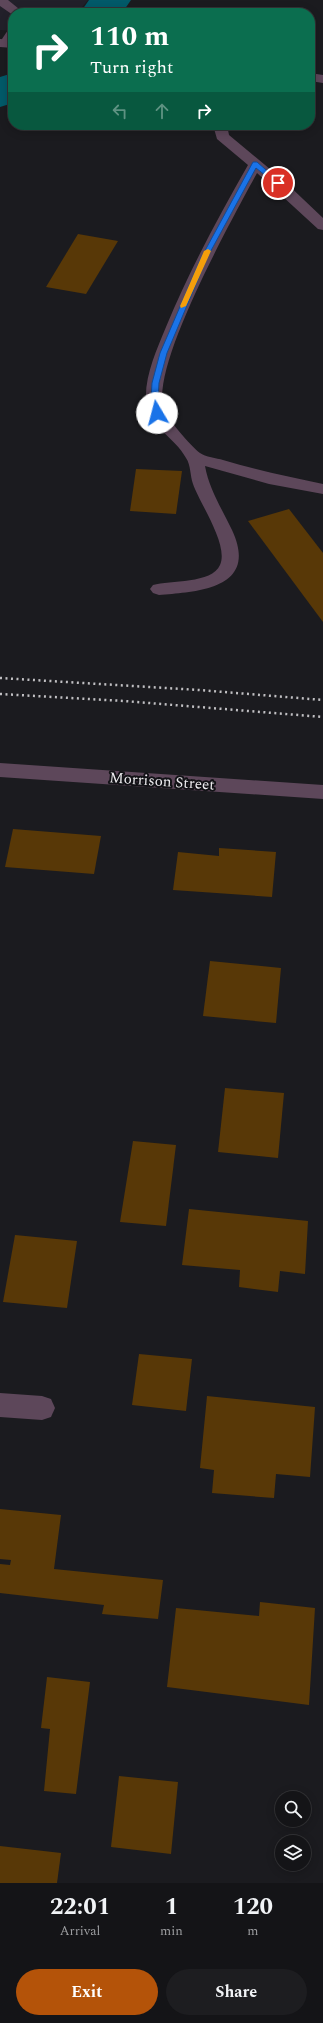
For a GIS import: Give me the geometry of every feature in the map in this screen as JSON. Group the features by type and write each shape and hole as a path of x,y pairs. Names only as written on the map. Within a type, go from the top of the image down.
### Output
{"street":[{"name":"Morrison Street","path":"0,770 323,792"},
{"path":"0,1405 42,1408"}],"lane":[{"path":"0,0 11,8"},
{"path":"221,130 222,136 278,183 323,226"},
{"path":"159,589 206,584 217,580 229,568 231,558 227,537 200,481 194,457 164,423 157,413 154,401 156,383 167,346 204,258 255,164"},
{"path":"194,457 269,479 323,489"}],"shaded area":[{"path":"0,0 88,0 81,8 8,8 8,31 0,30"}],"building":[{"path":"78,234 118,241 86,294 46,287"},
{"path":"136,469 182,471 176,514 130,511"},
{"path":"289,509 323,553 323,622 248,521"},
{"path":"13,829 101,836 94,874 5,867"},
{"path":"219,848 276,852 272,897 173,890 178,852 219,856"},
{"path":"210,961 281,968 276,1023 203,1016"},
{"path":"225,1088 284,1093 278,1158 218,1152"},
{"path":"133,1141 176,1145 166,1226 120,1222"},
{"path":"189,1209 308,1221 305,1274 280,1271 278,1292 239,1287 240,1270 182,1265"},
{"path":"15,1235 77,1241 67,1308 3,1302"},
{"path":"139,1354 192,1359 186,1411 132,1405"},
{"path":"207,1396 315,1407 310,1477 276,1474 274,1498 212,1493 214,1470 200,1468"},
{"path":"0,1509 61,1515 54,1569 163,1580 158,1619 102,1614 104,1605 0,1593 0,1564 10,1565 11,1560 0,1559"},
{"path":"260,1602 315,1608 309,1705 167,1687 176,1608 259,1616"},
{"path":"47,1677 90,1682 76,1794 44,1791 50,1729 41,1728"},
{"path":"119,1776 178,1782 171,1854 111,1847"},
{"path":"0,1846 61,1853 57,1883 0,1883"}],"waterway":[{"path":"104,8 110,0"},
{"path":"0,93 8,89"}],"railway":[{"path":"0,678 199,690 323,700"},
{"path":"0,694 124,701 323,717"}],"slow traffic":[{"path":"183,306 208,251"}],"route":[{"path":"157,413 154,401 156,383 164,353 204,258 255,164 278,183"}]}
